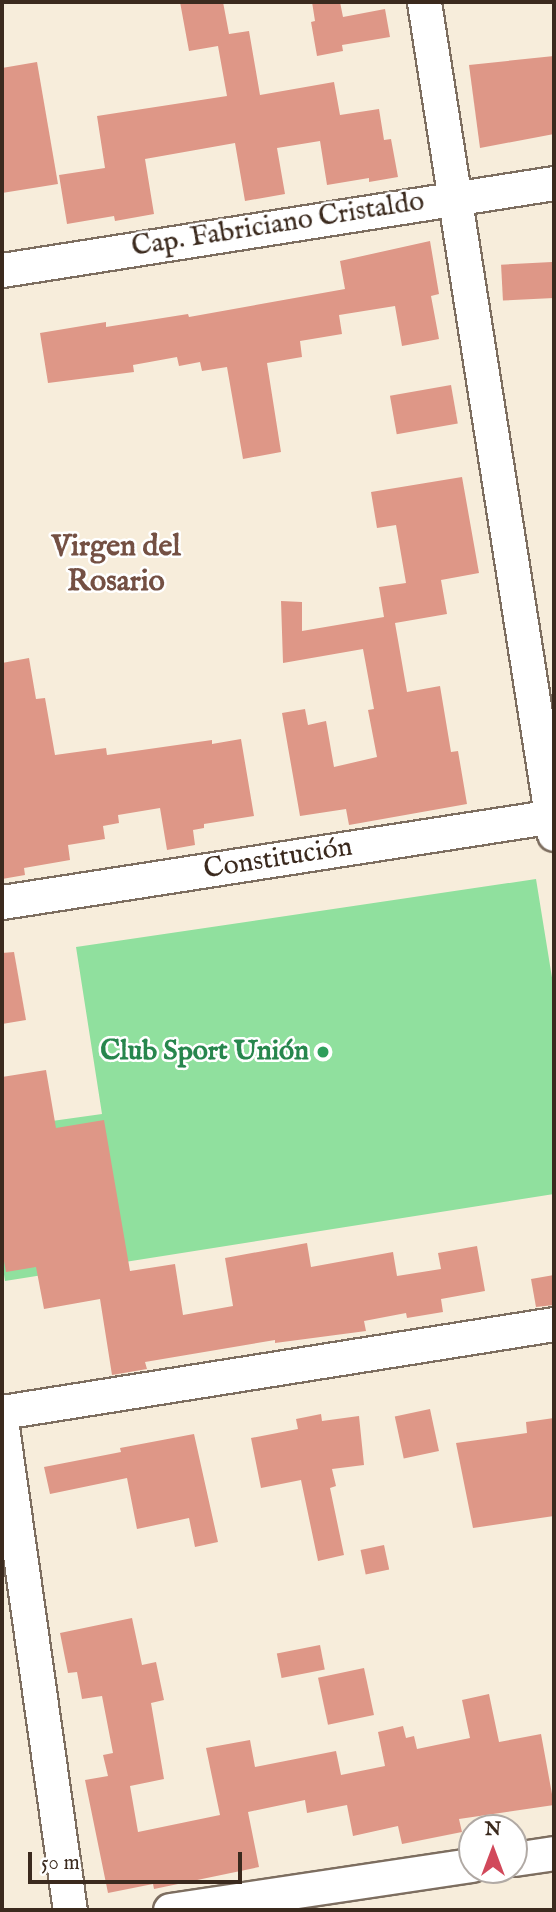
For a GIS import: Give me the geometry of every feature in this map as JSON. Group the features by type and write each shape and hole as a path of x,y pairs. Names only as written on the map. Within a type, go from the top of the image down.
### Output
{"street":[{"path":"424,2 553,822"},
{"name":"Cap. Fabriciano Cristaldo","path":"2,270 454,196 554,183"},
{"name":"Constitución","path":"2,902 553,822"},
{"path":"2,1412 554,1324"},
{"path":"2,1427 70,1910"},
{"path":"528,1857 554,1853"},
{"path":"170,1910 458,1867"}],"green space":[{"name":"Club Sport Unión","path":"536,879 554,990 554,1194 5,1281 2,1261 2,1128 102,1114 76,947"}],"building":[{"path":"180,2 223,2 229,34 249,31 260,95 334,82 340,115 379,109 384,140 391,139 398,177 369,182 369,178 327,185 320,141 277,148 285,194 245,201 235,143 145,159 154,214 115,221 114,216 67,224 59,175 105,168 97,116 227,96 218,46 189,51"},
{"path":"312,2 340,2 343,17 385,9 390,37 342,45 343,51 317,56 311,22 315,21"},
{"path":"554,56 554,134 480,148 469,65"},
{"path":"37,62 58,184 2,193 2,68"},
{"path":"430,241 439,294 431,296 439,339 402,346 395,306 339,315 342,334 300,341 302,357 267,363 281,452 243,459 227,367 202,371 200,362 179,366 177,357 133,365 134,372 48,383 40,333 106,322 106,327 188,314 189,317 345,289 340,261"},
{"path":"552,262 554,298 503,301 501,265"},
{"path":"451,385 458,423 397,434 390,396"},
{"path":"462,477 479,573 441,580 447,614 395,623 407,692 440,686 451,752 458,751 467,804 349,825 346,809 300,816 282,713 305,709 308,725 326,721 334,767 377,757 368,710 374,709 363,649 283,663 281,601 302,602 302,631 384,617 379,587 406,583 396,525 377,528 371,492"},
{"path":"29,658 36,699 45,698 55,755 106,748 107,755 212,740 212,744 241,739 254,816 204,824 204,828 193,830 195,845 167,850 160,808 118,815 119,823 103,826 105,839 68,845 70,860 24,868 25,875 2,879 2,663"},
{"path":"14,952 26,1020 2,1024 2,953"},
{"path":"46,1070 56,1128 104,1120 130,1271 175,1264 183,1315 233,1306 225,1258 307,1243 311,1267 393,1252 397,1276 441,1269 438,1253 477,1246 485,1291 441,1299 443,1312 407,1318 406,1313 364,1321 366,1331 275,1343 275,1340 145,1362 147,1369 112,1375 100,1299 44,1309 36,1267 6,1272 2,1250 2,1077"},
{"path":"554,1275 554,1305 536,1307 531,1279"},
{"path":"430,1409 439,1451 404,1459 395,1416"},
{"path":"321,1414 322,1421 359,1416 364,1465 332,1469 336,1486 330,1488 344,1555 318,1561 301,1480 261,1488 251,1438 298,1429 296,1419"},
{"path":"554,1418 554,1516 473,1528 456,1443 527,1433 526,1422"},
{"path":"194,1434 218,1542 195,1547 189,1518 137,1529 127,1478 50,1494 44,1467 121,1452 120,1448"},
{"path":"384,1545 389,1569 366,1574 361,1550"},
{"path":"132,1618 142,1665 156,1662 164,1700 151,1703 164,1779 130,1786 138,1832 220,1815 206,1748 250,1740 255,1767 336,1751 341,1775 385,1766 378,1732 403,1726 406,1738 414,1736 417,1749 470,1738 462,1700 489,1694 499,1742 541,1734 554,1805 493,1814 458,1814 458,1833 402,1844 398,1826 353,1836 347,1805 307,1813 305,1800 248,1812 259,1867 154,1889 153,1884 108,1893 85,1780 108,1776 103,1755 113,1753 102,1696 82,1699 77,1672 68,1673 60,1633"},
{"path":"320,1645 325,1670 282,1678 277,1653"},
{"path":"364,1668 374,1715 328,1725 318,1678"}],"place":[{"name":"Club Sport Unión","path":"323,1052"}],"district":[{"name":"Virgen del Rosario","path":"116,564"}]}
